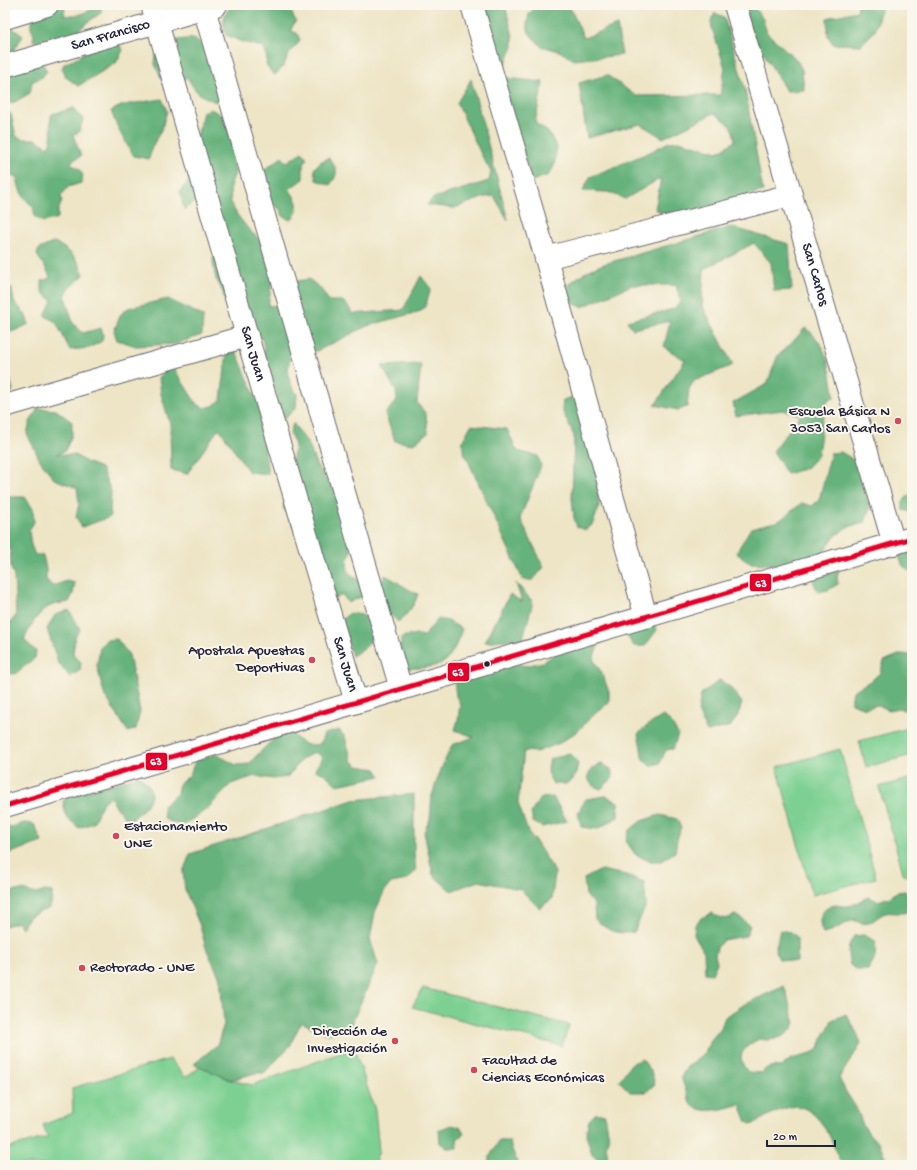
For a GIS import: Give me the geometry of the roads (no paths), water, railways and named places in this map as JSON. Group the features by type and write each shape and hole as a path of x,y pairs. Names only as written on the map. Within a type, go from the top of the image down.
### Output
{"street":[{"path":"5,18 47,5"},
{"path":"472,5 546,258 646,617"},
{"name":"San Carlos","path":"735,5 791,195 903,541"},
{"path":"208,6 401,689"},
{"name":"San Francisco","path":"5,66 154,14 208,6"},
{"name":"San Juan","path":"154,14 247,336 356,702"},
{"path":"546,258 791,195"},
{"path":"5,406 247,336"},
{"path":"5,806 903,541"}],"place":[{"name":"Escuela Básica N 3053 San Carlos","path":"898,421"},
{"name":"Apostala Apuestas Deportivas","path":"312,660"},
{"name":"Estacionamiento UNE","path":"116,836"},
{"name":"Rectorado - UNE","path":"82,968"},
{"name":"Dirección de Investigación","path":"395,1041"},
{"name":"Facultad de Ciencias Económicas","path":"474,1070"}]}
